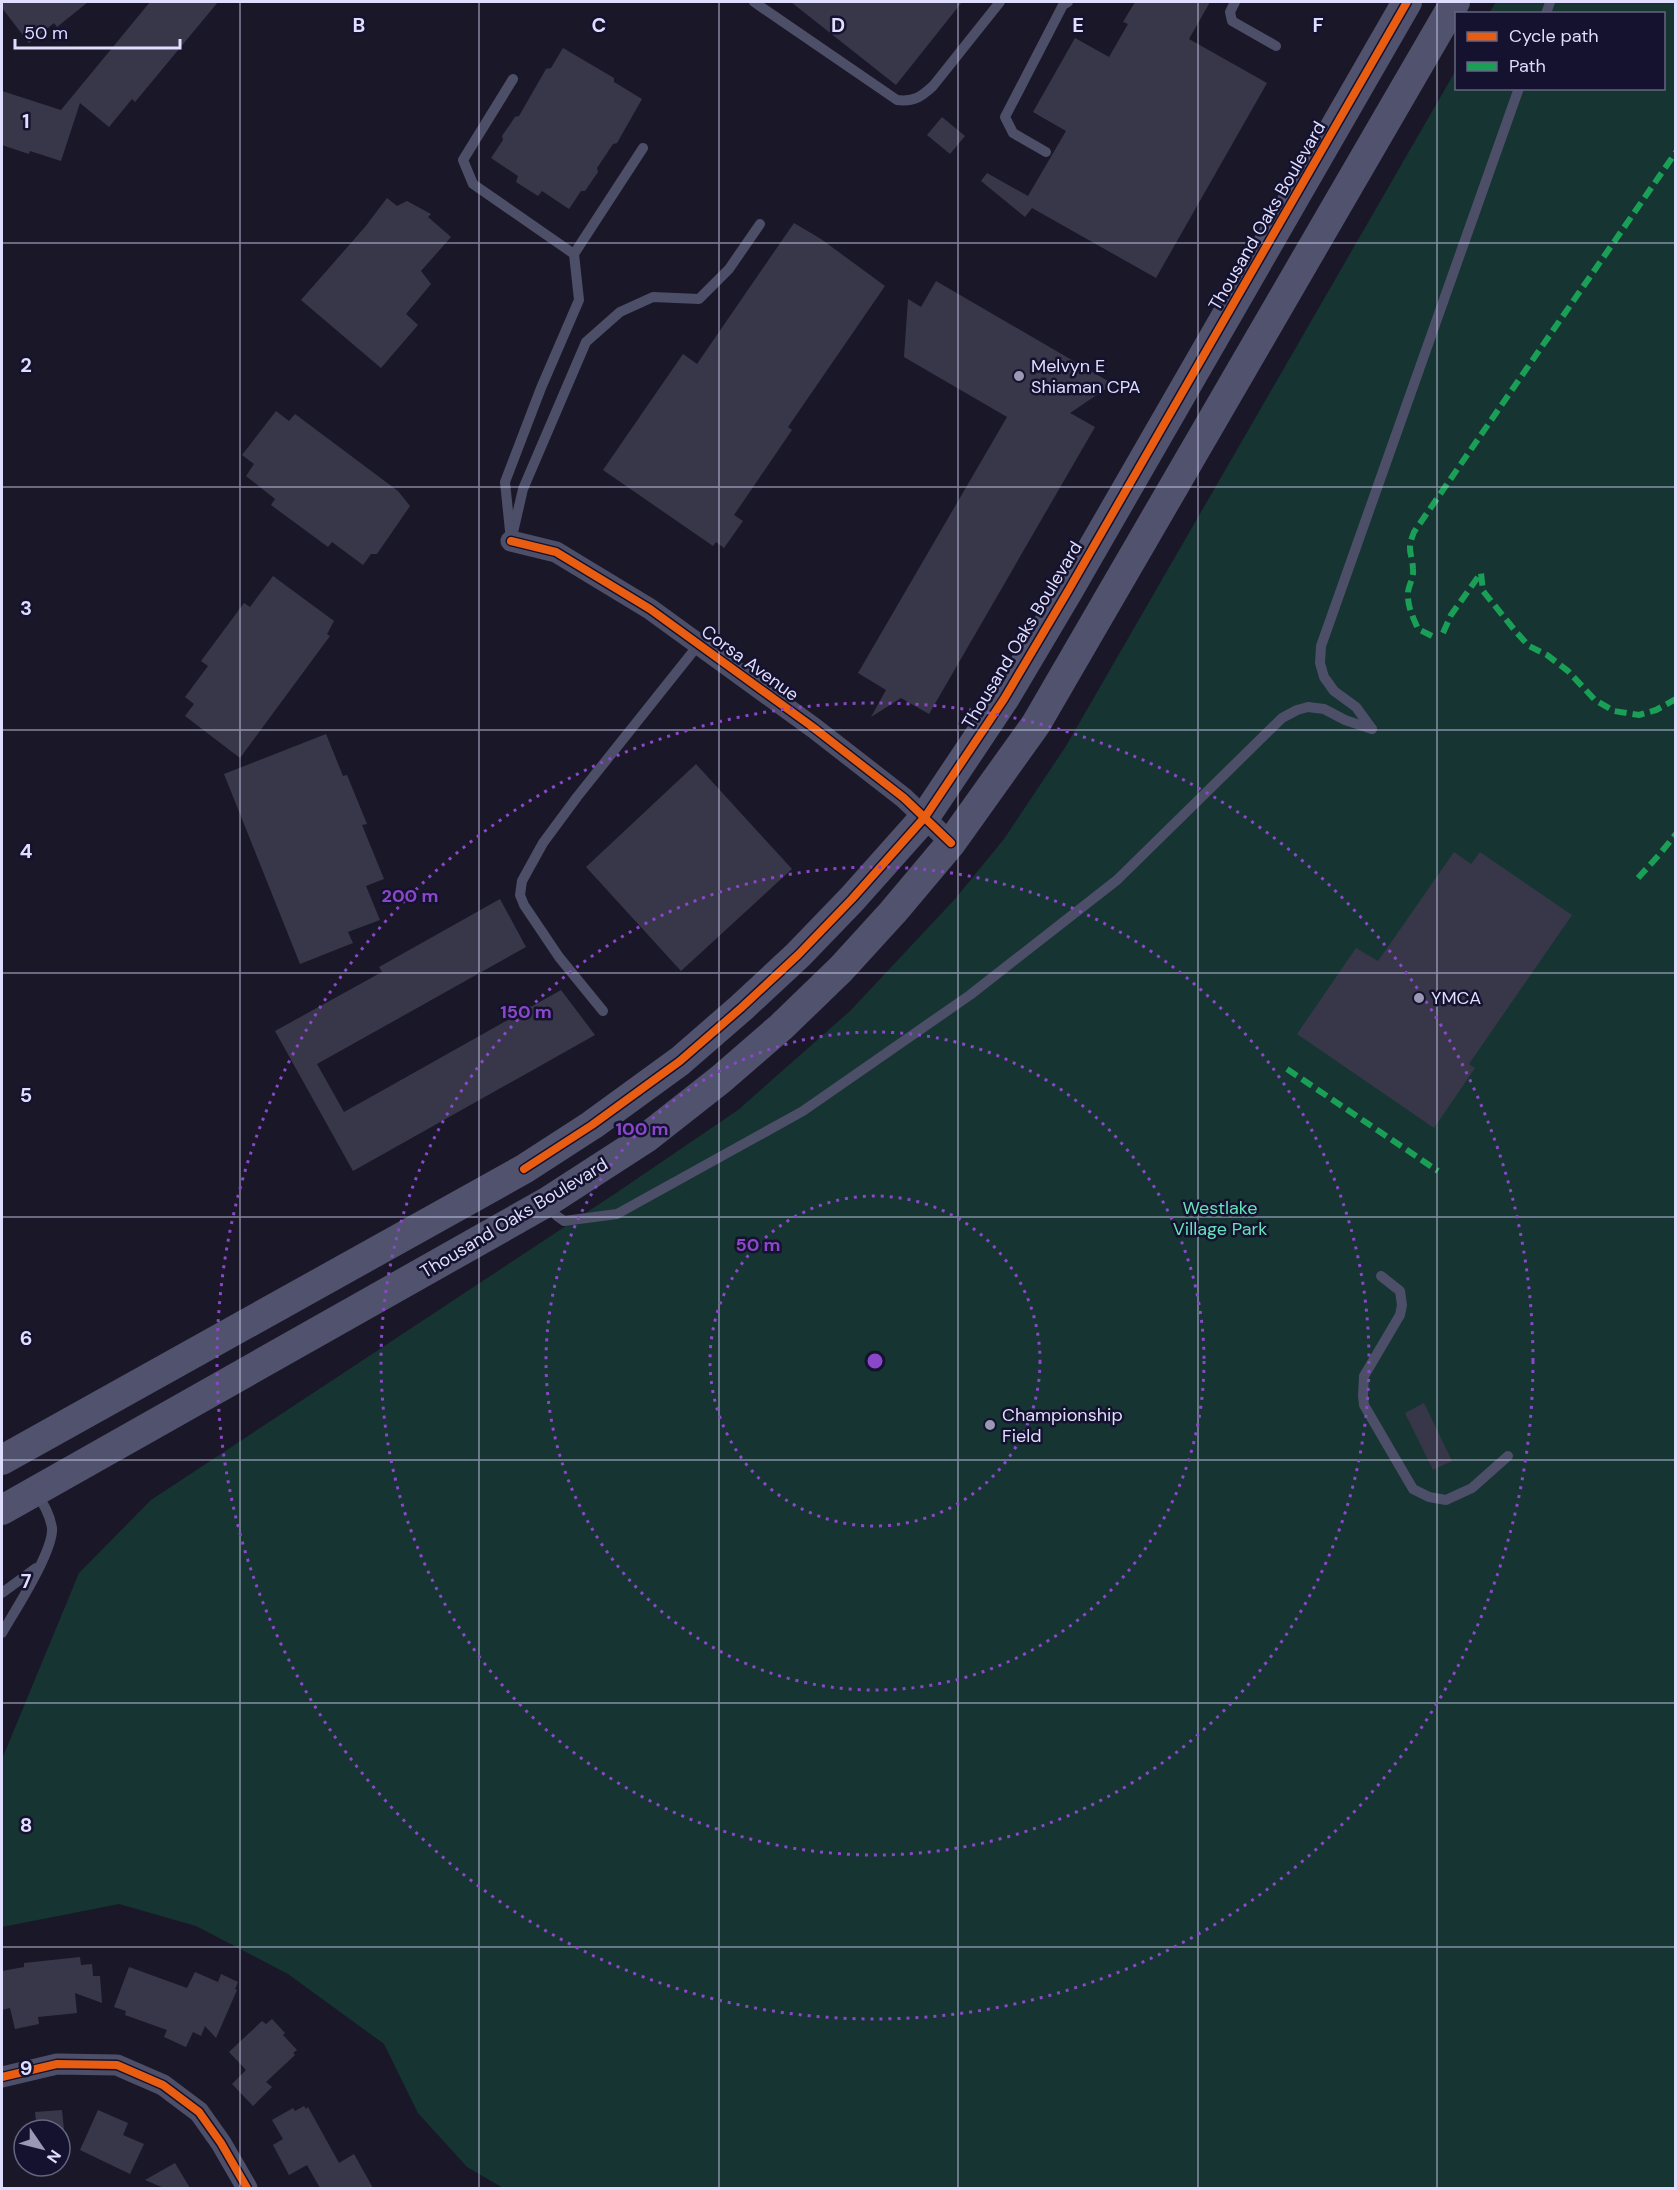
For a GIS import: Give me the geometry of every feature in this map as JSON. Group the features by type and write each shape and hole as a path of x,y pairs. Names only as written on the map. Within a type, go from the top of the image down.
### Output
{"main road":[{"name":"Thousand Oaks Boulevard","path":"2,1460 525,1169 592,1125 680,1061 741,1008 852,899 925,817 1004,699 1407,2"},
{"name":"Thousand Oaks Boulevard","path":"2,1510 547,1202 646,1138 721,1079 781,1027 841,969 951,843 1036,724 1455,2"},
{"path":"525,1169 547,1202"},
{"path":"167,1367 190,1404"}],"street":[{"name":"Corsa Avenue","path":"511,541 556,552 650,609 814,728 925,817 951,843"},
{"path":"2,2077 57,2064 117,2065 163,2085 199,2112 221,2143 246,2188"}],"lane":[{"path":"754,2 897,100 909,101 920,98 933,86 1000,2"},
{"path":"1046,152 1013,133 1005,117 1063,5 1068,2"},
{"path":"1235,2 1230,12 1232,21 1276,46"},
{"path":"513,79 464,160 473,184 574,254"},
{"path":"547,1202 557,1216 564,1221 617,1214 803,1111 970,995 1117,880 1282,718 1308,707 1324,709 1345,720 1372,729 1356,706 1334,692 1324,677 1320,663 1321,646 1518,90"},
{"path":"511,541 505,482 541,387 579,300 574,254 643,148"},
{"path":"511,541 523,489 586,342 620,312 652,297 699,299 729,269 760,224"},
{"path":"603,1011 559,957 524,904 520,895 522,881 543,843 577,797 699,644"},
{"path":"1381,1276 1400,1291 1402,1305 1400,1315 1364,1376 1364,1405 1413,1489 1429,1497 1446,1500 1472,1488 1508,1456"},
{"path":"2,1633 49,1545 52,1531 49,1514 36,1491"},
{"path":"2,1593 38,1566"}],"green space":[{"name":"Westlake Village Park","path":"1496,2 1675,2 1675,2188 503,2188 467,2167 418,2113 384,2044 288,1974 196,1926 119,1904 2,1927 2,1759 79,1573 151,1500 738,1110 850,1011 955,899 1004,839 1066,746 1455,72 1455,90 1665,90 1665,12 1490,12"}],"building":[{"path":"2,2 88,2 57,27 54,23 29,43 2,8"},
{"path":"150,2 218,2 135,102 132,99 109,127 80,103 61,161 2,145 2,91 61,110"},
{"path":"791,2 962,2 896,85"},
{"path":"1135,2 1210,2 1189,39 1267,83 1156,278 1032,208 1025,217 981,181 987,173 1028,196 1066,131 1033,112 1075,38 1109,57 1128,24 1123,22"},
{"path":"563,48 614,78 614,82 642,99 617,143 613,144 597,168 598,172 569,209 542,191 538,196 516,182 518,176 491,158 503,140 502,136 515,117 519,116 546,69 551,68"},
{"path":"942,117 965,136 950,154 927,135"},
{"path":"387,198 397,206 407,201 431,214 428,217 451,237 421,271 431,284 406,314 418,325 381,368 301,300 365,227"},
{"path":"794,223 821,239 885,286 788,427 792,430 734,515 743,521 724,548 716,542 713,546 603,470 683,354 697,364"},
{"path":"936,281 1113,384 1070,413 1095,427 929,714 901,698 871,717 886,690 858,673 1007,417 904,357 908,299 921,307"},
{"path":"276,411 289,421 295,414 398,491 410,506 377,554 371,554 363,565 332,542 328,547 271,505 275,499 246,476 254,464 242,455"},
{"path":"273,576 334,621 327,634 330,636 240,758 185,716 194,704 185,697 208,666 201,661 244,603 250,607"},
{"path":"326,734 343,776 347,775 367,824 362,825 384,879 366,886 380,920 348,932 353,943 300,964 224,774"},
{"path":"696,764 792,869 681,971 586,867"},
{"name":"YMCA","path":"1454,852 1471,864 1480,852 1572,915 1469,1064 1475,1068 1434,1128 1297,1034 1356,948 1378,961"},
{"path":"500,899 526,947 317,1064 344,1112 561,990 595,1035 353,1171 275,1031 382,972 379,967"},
{"path":"1424,1403 1452,1461 1433,1470 1405,1413"},
{"path":"80,1957 81,1965 92,1964 93,1976 100,1976 102,2003 75,1993 77,2013 38,2017 39,2024 15,2029 10,2008 2,2010 2,1971 24,1967 24,1963"},
{"path":"129,1967 187,1988 195,1972 218,1982 221,1974 238,1982 235,1989 237,1990 216,2038 205,2026 201,2036 193,2032 186,2047 164,2037 167,2030 125,2015 126,2011 114,2007"},
{"path":"272,2019 297,2050 293,2053 295,2055 266,2082 272,2087 253,2106 232,2084 246,2070 229,2052 262,2021 266,2024"},
{"path":"304,2106 306,2109 308,2107 339,2163 354,2154 373,2188 320,2188 307,2165 289,2175 273,2145 283,2139 272,2120 293,2108 295,2111"},
{"path":"62,2110 63,2118 36,2118 35,2112"},
{"path":"98,2110 128,2123 123,2135 144,2144 130,2174 80,2150"},
{"path":"175,2163 190,2188 164,2188 145,2180"}],"marked path":[{"path":"1432,636 1418,629 1408,602 1413,572 1410,548 1414,532 1676,152"},
{"path":"1443,633 1451,615 1481,573 1483,591 1517,633 1529,646 1547,655 1568,671 1595,700 1614,711 1639,715 1656,710 1676,699"},
{"path":"1638,878 1676,834"},
{"path":"1287,1069 1438,1171"}],"cycle path":[{"path":"524,1169 592,1125 680,1061 741,1008 798,955 852,899 925,817 1004,699 1068,591 1407,2"},
{"path":"511,541 556,552 650,609 814,728 904,798 951,843"},
{"path":"2,2077 57,2064 117,2065 163,2085 199,2112 221,2143 247,2188"}],"place":[{"name":"Melvyn E Shiaman CPA","path":"1019,376"},
{"name":"YMCA","path":"1419,998"},
{"name":"Championship Field","path":"990,1425"}]}
